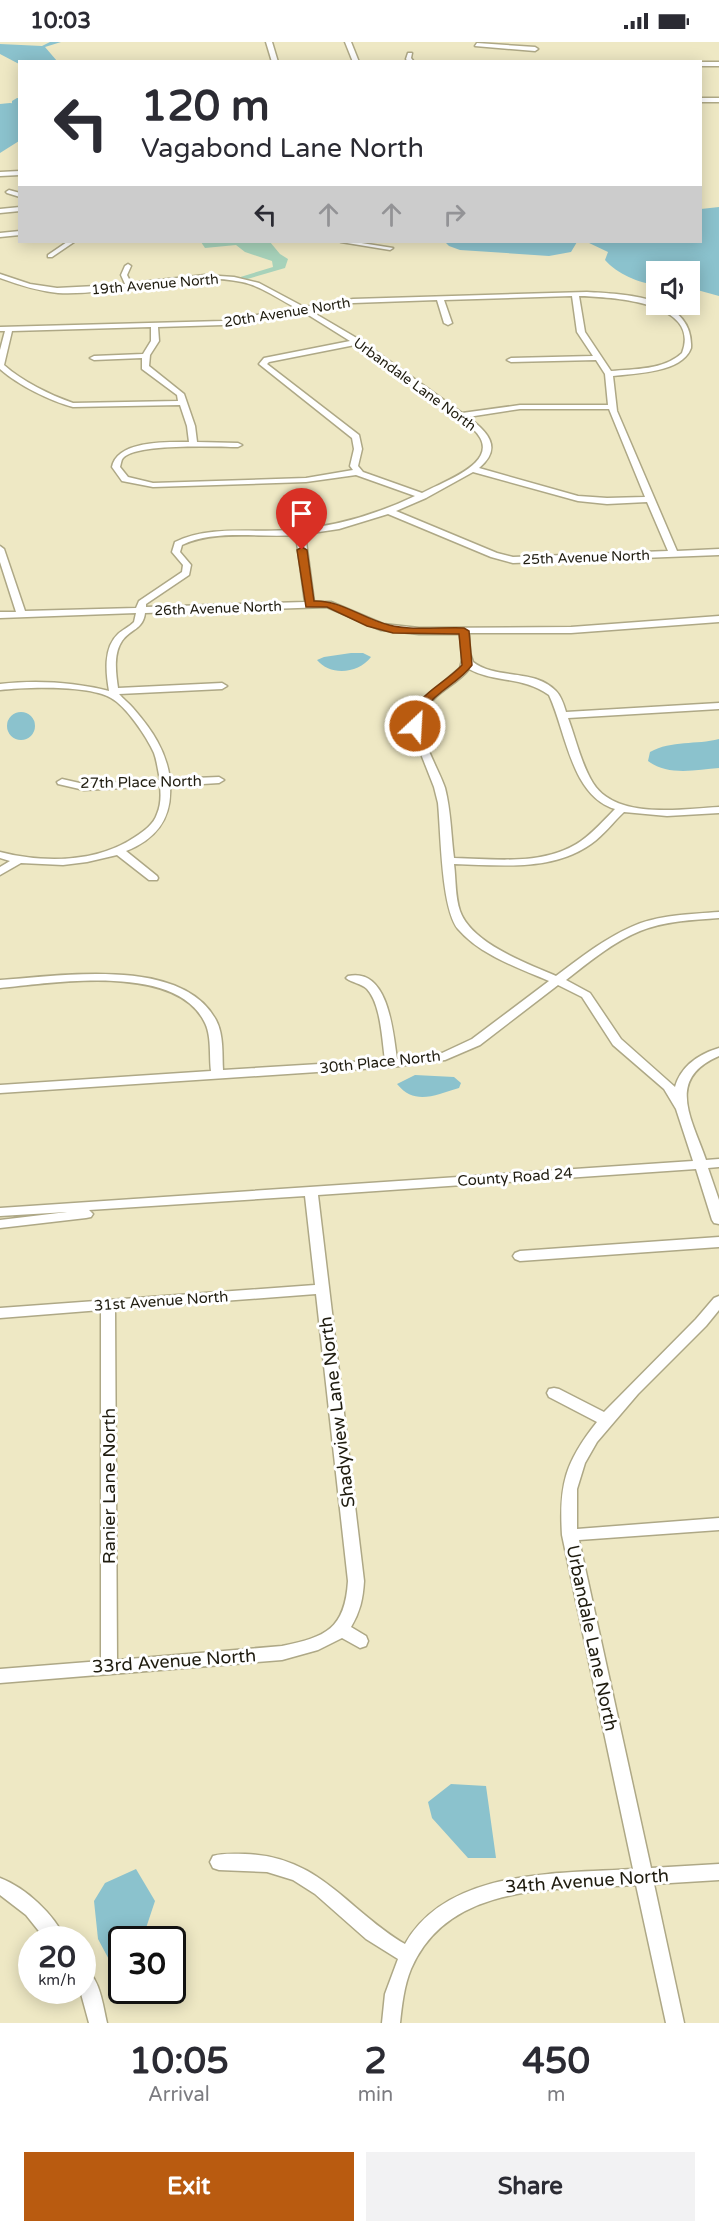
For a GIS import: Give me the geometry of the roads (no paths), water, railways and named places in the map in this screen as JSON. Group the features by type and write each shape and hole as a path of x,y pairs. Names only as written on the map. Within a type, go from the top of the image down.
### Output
{"main road":[{"path":"702,100 719,100"},
{"path":"0,174 18,173"}],"street":[{"path":"269,42 274,60"},
{"path":"348,42 355,60"},
{"path":"504,51 510,42"},
{"path":"477,45 504,51 535,49"},
{"path":"410,54 408,58 410,60"},
{"path":"702,64 719,64"},
{"path":"9,192 18,194"},
{"path":"0,211 18,209"},
{"path":"0,234 18,233"},
{"path":"50,256 70,243"},
{"path":"352,243 390,248"},
{"path":"128,267 124,275 129,286"},
{"name":"19th Avenue North","path":"0,276 27,286 55,290 100,290 199,277 234,279 261,286 304,309"},
{"path":"575,294 581,332 609,374 611,407 674,554"},
{"name":"20th Avenue North","path":"4,329 240,322 353,301 575,294 611,296 645,302 666,309 684,325 688,346 684,356 678,360 659,367 609,374"},
{"path":"440,298 448,323"},
{"name":"Urbandale Lane North","path":"300,532 338,528 390,512 472,469 488,452 487,439 476,427 357,342 304,309"},
{"path":"154,326 155,341 146,356 146,368 180,394 194,446"},
{"path":"4,329 0,365 10,374 60,401 90,406 183,403"},
{"path":"357,342 278,357 263,363 356,437 358,449 353,462 358,472"},
{"path":"94,358 146,356"},
{"path":"511,360 597,358"},
{"path":"460,416 520,407 611,407"},
{"path":"238,445 142,448 128,452 119,458 116,467 126,479 142,484 163,486 306,480 358,472 374,480 423,496"},
{"path":"472,469 578,498 607,501 650,499"},
{"name":"25th Avenue North","path":"390,512 494,555 513,560 719,552"},
{"path":"0,855 18,860 64,862 101,855 118,850 144,836 161,818 164,808 164,783 161,758 156,747 114,693 114,645 138,623 142,603 186,573 187,566 176,552 176,548 183,540 208,535 300,532 310,605"},
{"path":"0,549 22,615"},
{"name":"26th Avenue North","path":"0,615 328,604 370,624 393,630 464,631 622,627 719,619"},
{"path":"464,631 467,660 464,670 424,702 415,717 417,734 439,787 456,917 464,928 490,947 586,995 617,1041 666,1082 682,1108"},
{"path":"467,660 478,669 528,678 546,687 556,699 592,791 599,797 622,808 648,812 719,810"},
{"path":"0,687 40,685 114,693 222,686"},
{"path":"562,715 719,706"},
{"name":"27th Place North","path":"62,782 84,787 219,780"},
{"path":"449,861 522,861 556,856 583,845 622,808"},
{"path":"118,850 153,878"},
{"path":"0,872 18,860"},
{"name":"30th Place North","path":"0,1089 427,1060 461,1050 476,1042 602,947 637,928 680,918 719,915"},
{"path":"0,984 112,978 150,981 166,986 195,1000 211,1020 217,1074"},
{"path":"352,978 364,981 372,987 378,998 392,1063"},
{"path":"719,1052 699,1061 683,1078 679,1098 719,1220"},
{"name":"County Road 24","path":"0,1212 719,1163"},
{"name":"County Road 24","path":"0,1224 311,1191"},
{"name":"Shadyview Lane North","path":"311,1191 356,1581 357,1600 352,1614 342,1629"},
{"path":"520,1256 719,1242"},
{"name":"31st Avenue North","path":"0,1313 322,1289"},
{"name":"Urbandale Lane North","path":"675,2023 570,1535 568,1511 570,1488 576,1467 586,1446 606,1420 719,1301"},
{"name":"Ranier Lane North","path":"108,1305 109,1666"},
{"path":"554,1393 606,1420"},
{"path":"570,1535 719,1524"},
{"path":"342,1629 360,1641"},
{"name":"33rd Avenue North","path":"0,1676 282,1653 307,1648 325,1641 342,1629"},
{"path":"219,1862 256,1862 275,1865 300,1875 323,1888 384,1942 408,1955"},
{"name":"34th Avenue North","path":"391,2023 392,2001 398,1974 408,1955 426,1929 447,1911 471,1898 496,1888 524,1884 719,1872"},
{"path":"0,1886 22,1898 47,1926"},
{"path":"93,2004 98,2023"}],"water":[{"path":"50,42 61,42 45,47 56,60 18,60 18,63 0,54 0,44 42,46"},
{"path":"0,104 18,104 18,142 0,153"},
{"path":"719,207 719,296 700,291 700,261 646,261 646,283 622,274 605,260 608,252 589,243 702,243 702,209"},
{"path":"446,243 576,243 571,252 549,256 460,250"},
{"path":"363,653 371,657 359,667 344,671 329,669 317,660 324,657"},
{"path":"21,712 31,716 35,726 31,736 21,740 11,736 7,726 11,716"},
{"path":"719,739 719,768 673,770 664,769 648,761 650,752 658,748"},
{"path":"415,1075 454,1077 461,1083 459,1088 434,1096 418,1097 404,1091 397,1084"},
{"path":"451,1784 486,1786 496,1858 468,1858 432,1818 428,1802"},
{"path":"136,1869 155,1901 147,1926 108,1926 108,1958 98,1939 94,1901 105,1883"}]}
